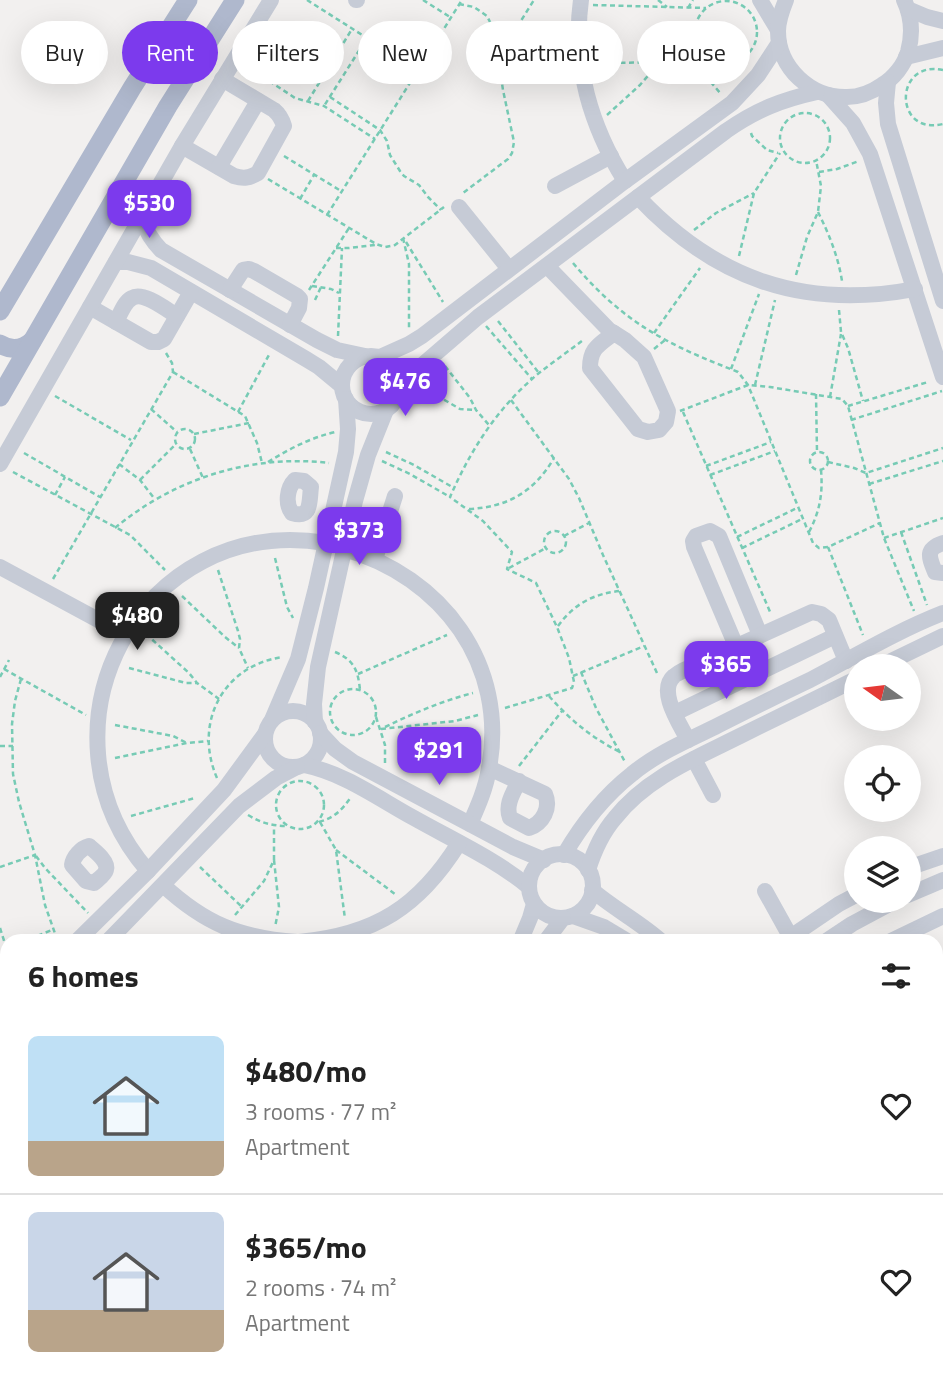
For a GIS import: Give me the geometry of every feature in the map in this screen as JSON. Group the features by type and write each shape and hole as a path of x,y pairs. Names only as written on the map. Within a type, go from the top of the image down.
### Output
{"main road":[{"path":"0,311 132,88 188,0"},
{"path":"3,385 32,341 168,106 235,0"},
{"path":"0,344 15,349 32,341"}],"street":[{"path":"258,21 271,0"},
{"path":"760,0 779,36 786,63 799,80 822,94 853,122 870,154 915,289 936,379"},
{"path":"529,887 503,867 335,774 279,764 272,759 264,743 268,727 298,659 343,465 348,429 343,378 351,364 409,344 732,103 758,75 779,36 781,13 786,0"},
{"path":"579,21 580,2"},
{"path":"906,5 927,17 943,21"},
{"path":"116,261 151,268 319,367 359,411 378,413 392,405 419,367 484,313 746,117 792,97 822,94 849,97 870,93 888,82 906,57 911,41 911,25 906,5"},
{"path":"906,57 943,48"},
{"path":"6,468 11,446 43,388 232,64"},
{"path":"182,146 242,179 258,173 284,126 283,121 274,110 222,79"},
{"path":"888,82 888,124 943,301"},
{"path":"584,84 596,124 625,181"},
{"path":"219,167 258,101"},
{"path":"555,186 611,156"},
{"path":"638,197 682,239 708,256 735,271 778,286 841,296 869,296 915,289"},
{"path":"457,201 509,270"},
{"path":"141,217 152,241 161,250 337,350 372,356 391,363 404,386"},
{"path":"925,244 943,261"},
{"path":"547,266 609,331 614,333 625,340 644,357 668,411 675,413 659,430 648,432 638,429 590,368 594,348 614,333"},
{"path":"230,290 243,270 249,269 297,296 300,304 290,325"},
{"path":"90,307 150,342 158,342 164,339 191,292"},
{"path":"117,322 132,297 139,295 177,316"},
{"path":"115,934 239,806 257,791 316,755 319,748 315,685 322,650 355,501 370,450 386,410"},
{"path":"375,559 395,496"},
{"path":"291,540 296,515"},
{"path":"736,646 694,547 696,536 710,531 719,536 760,635"},
{"path":"148,871 115,821 107,802 98,762 97,721 100,702 111,664 129,629 144,609 172,582 213,557 271,541 326,543"},
{"path":"943,543 934,546 930,552 935,572 943,573"},
{"path":"344,549 395,569 431,595 460,629 480,669 491,712 492,749 482,797 470,824"},
{"path":"0,567 46,592 129,629"},
{"path":"721,611 746,602"},
{"path":"688,740 667,697 668,685 674,675 812,612 829,620 844,656"},
{"path":"858,654 931,618"},
{"path":"675,713 835,636"},
{"path":"906,654 943,636"},
{"path":"564,855 592,814 612,792 650,761 844,661"},
{"path":"588,870 603,834 628,803 648,786 694,759 844,685"},
{"path":"84,934 224,790 268,727 283,712 304,713 343,756 513,847 544,860"},
{"path":"694,759 713,796"},
{"path":"489,768 514,779"},
{"path":"99,856 125,839"},
{"path":"347,934 369,926 408,904 428,886 460,843"},
{"path":"552,934 568,917 584,908 591,897 591,876 588,870 578,859 564,855 544,860 533,872 529,887 534,904 546,915 568,917 604,927 616,934"},
{"path":"921,864 943,856"},
{"path":"921,889 943,880"},
{"path":"163,885 192,909 234,934"},
{"path":"592,890 651,934"},
{"path":"765,891 784,934"},
{"path":"794,934 844,901"},
{"path":"524,934 534,904"},
{"path":"837,934 873,913"},
{"path":"906,934 943,916"}],"path":[{"path":"307,0 358,33"},
{"path":"520,21 534,0"},
{"path":"659,0 667,7"},
{"path":"688,8 693,0"},
{"path":"426,1 451,17"},
{"path":"697,21 706,8 719,1 735,2 748,10 757,31 750,49"},
{"path":"448,21 461,2 474,7 490,21"},
{"path":"580,2 706,8"},
{"path":"308,101 352,29"},
{"path":"324,106 358,53"},
{"path":"942,126 925,125 913,117 908,111 905,96 909,82 920,72 935,68 943,70"},
{"path":"273,84 299,101 324,106 375,139"},
{"path":"327,215 409,84"},
{"path":"258,173 376,244 385,247 395,245 441,209 457,201 512,153 514,142 502,84"},
{"path":"596,124 619,106 639,84"},
{"path":"712,84 732,103"},
{"path":"330,97 380,130 400,171 419,185 441,209"},
{"path":"746,117 752,136 767,150 804,163 816,160 826,151 830,139 823,121 812,114 799,113 788,119 780,137 780,144 786,155"},
{"path":"272,148 341,192"},
{"path":"735,271 754,193 780,153"},
{"path":"818,172 855,163 870,154"},
{"path":"731,369 778,286 799,263 818,212 821,186 816,160"},
{"path":"300,199 314,174"},
{"path":"682,239 716,213 754,193"},
{"path":"818,212 831,238 840,267 841,332 830,397"},
{"path":"300,304 349,228"},
{"path":"403,238 451,314"},
{"path":"403,238 409,264 409,344"},
{"path":"336,248 376,244"},
{"path":"337,350 342,248"},
{"path":"564,253 593,287 627,316 665,340 738,372 748,385 813,543 819,548 828,547 880,523"},
{"path":"654,333 708,256"},
{"path":"312,286 340,293"},
{"path":"755,386 778,286"},
{"path":"484,313 539,373"},
{"path":"484,313 532,379"},
{"path":"841,332 863,401"},
{"path":"450,497 468,459 489,425 532,379 582,341"},
{"path":"46,592 173,372 172,363 158,342"},
{"path":"238,412 276,342"},
{"path":"435,353 489,425"},
{"path":"173,372 245,416 264,463"},
{"path":"848,405 936,379"},
{"path":"777,627 706,466 675,413 748,385 842,399 848,405 884,538 931,618"},
{"path":"404,386 460,408 476,410"},
{"path":"43,388 132,441"},
{"path":"851,420 943,391"},
{"path":"816,394 817,452"},
{"path":"511,400 569,479 579,498 667,697"},
{"path":"150,409 177,432"},
{"path":"194,434 248,424"},
{"path":"177,432 188,429 194,434"},
{"path":"264,463 319,436 348,429"},
{"path":"177,432 176,444 182,449 190,448 194,442 194,434"},
{"path":"706,466 771,442"},
{"path":"140,480 176,444"},
{"path":"11,446 100,497"},
{"path":"190,448 203,478"},
{"path":"828,462 866,473 943,448"},
{"path":"370,450 414,465 454,488"},
{"path":"370,450 450,497 483,521 512,552 507,569"},
{"path":"710,475 775,451"},
{"path":"817,452 825,454 828,462 821,470"},
{"path":"817,452 811,457 811,465 821,470"},
{"path":"468,509 491,507 512,500 537,482 554,458"},
{"path":"116,527 155,498 216,473 264,463 311,461 343,465"},
{"path":"869,484 943,461"},
{"path":"119,464 140,480 155,498"},
{"path":"6,468 130,535 225,637 239,648 248,668"},
{"path":"808,532 821,502 821,470"},
{"path":"55,495 65,477"},
{"path":"737,537 799,507"},
{"path":"742,548 803,518"},
{"path":"884,538 943,518"},
{"path":"564,536 589,523"},
{"path":"556,531 564,536 565,545 558,552 546,548 545,538 551,532 556,531"},
{"path":"901,532 931,618"},
{"path":"271,541 287,607 295,621"},
{"path":"828,547 868,649"},
{"path":"507,569 546,548"},
{"path":"213,557 238,631 239,648"},
{"path":"381,729 455,721 572,688 574,682 569,658 536,583 507,569"},
{"path":"557,627 566,615 584,601 604,592 619,591"},
{"path":"129,629 189,673 197,683 219,699"},
{"path":"358,674 460,629"},
{"path":"573,676 644,646"},
{"path":"322,650 337,652 350,660 358,674 360,690"},
{"path":"224,790 213,768 208,741 211,720 219,699 227,687 248,668 273,658 286,656 298,659"},
{"path":"0,677 9,660"},
{"path":"111,664 186,683 197,683"},
{"path":"4,669 97,721 173,736 187,743"},
{"path":"581,672 596,708 632,774"},
{"path":"21,679 12,724 13,774 55,934"},
{"path":"376,717 364,733 352,736 339,732 331,721 330,708 335,696 346,690 360,690 374,703 386,745 382,778"},
{"path":"381,729 455,698 487,690"},
{"path":"549,696 600,742 620,752"},
{"path":"514,779 562,710"},
{"path":"98,762 208,741"},
{"path":"0,746 13,746"},
{"path":"239,806 249,816 261,822 301,830 308,828 319,820 324,808 321,794 312,784 299,781 286,786 278,796 276,810 288,826"},
{"path":"314,824 328,820 341,811 357,786"},
{"path":"115,821 202,797"},
{"path":"320,822 336,850 347,934"},
{"path":"274,826 279,907 274,934"},
{"path":"336,850 408,904"},
{"path":"0,867 35,856"},
{"path":"35,856 97,922"},
{"path":"189,857 242,906"},
{"path":"234,934 242,906 264,881 274,860"},
{"path":"44,934 53,930"}]}
